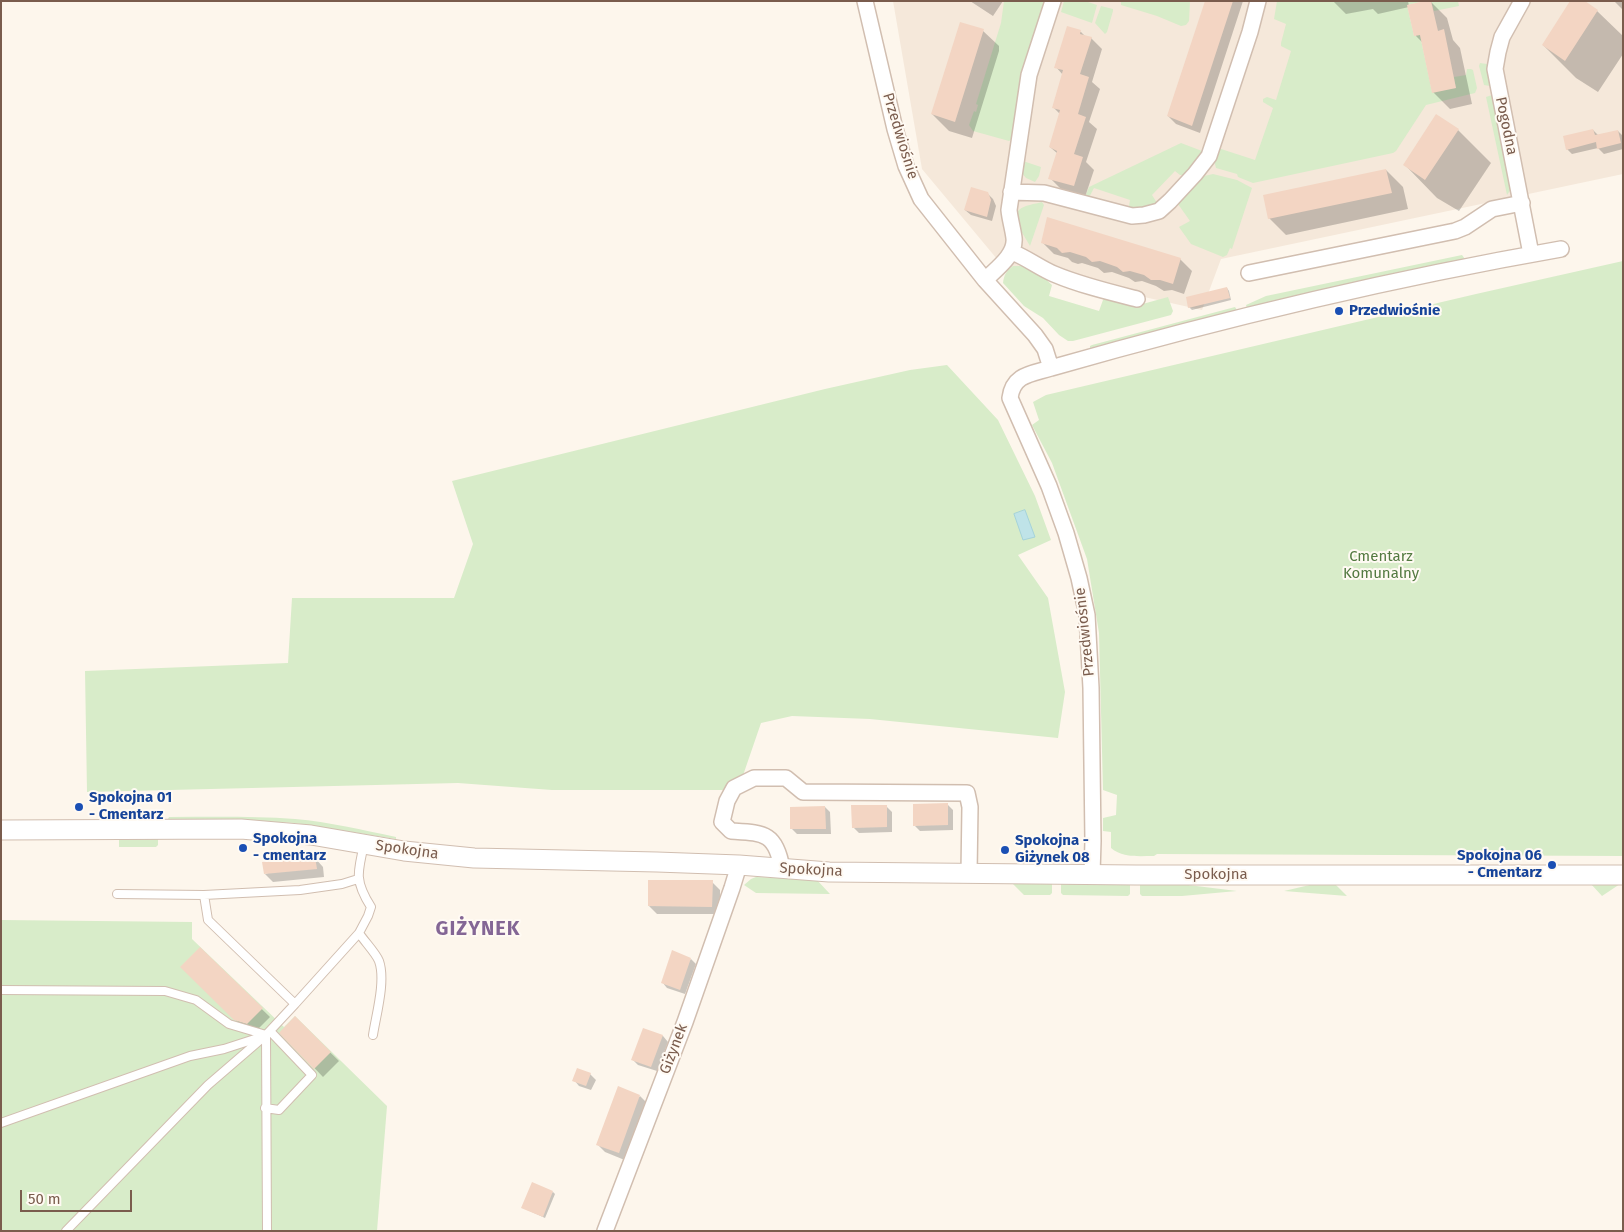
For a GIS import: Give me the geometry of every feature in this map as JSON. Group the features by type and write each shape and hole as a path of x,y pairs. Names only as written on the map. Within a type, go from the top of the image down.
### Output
{"street":[{"name":"Przedwiośnie","path":"865,1 895,129 906,166 921,199 985,280 1035,335 1045,349 1051,368"},
{"path":"985,280 1012,252 1014,240 1010,210 1029,75 1053,1"},
{"path":"1012,192 1044,193 1132,216 1158,211 1196,174 1209,156 1250,32 1258,1"},
{"name":"Pogodna","path":"1522,1 1502,37 1495,69 1531,254"},
{"path":"1249,274 1455,231 1492,210 1522,203"},
{"name":"Przedwiośnie","path":"1092,874 1091,688 1087,615 1066,533 1049,486 1010,398 1014,383 1022,377 1051,368 1244,317 1358,290 1561,249"},
{"path":"1012,252 1053,274 1090,287 1137,299"},
{"path":"782,868 780,856 773,842 765,835 731,831 722,822 727,801 734,788 754,778 786,778 803,792 967,793 970,807 969,873"},
{"name":"Spokojna","path":"1,830 241,829 311,835 404,851 474,858 739,865 830,872 1623,875"},
{"name":"Giżynek","path":"605,1231 685,1022 739,865"}],"lane":[{"path":"66,1231 208,1085 268,1033 359,933 371,907 364,896 358,879 364,843"},
{"path":"117,894 204,896 300,890 342,884 358,879"},
{"path":"204,896 208,920 295,1004"},
{"path":"359,933 370,949 376,954 380,963 381,982 373,1035"},
{"path":"1,990 165,990 196,1000 229,1024 268,1033 312,1075 280,1110 265,1108"},
{"path":"267,1231 265,1108 268,1033"},
{"path":"1,1123 190,1056 224,1049 268,1033"}],"shaded area":[{"path":"893,1 1623,1 1623,174 1221,259 1202,310 1002,265 922,169"}],"green space":[{"path":"1004,1 1045,1 1022,71 1012,139 1009,141 973,131 969,125 978,105 976,104 1001,23"},
{"path":"1064,1 1085,1 1097,5 1092,23 1061,12"},
{"path":"1190,1 1189,21 1186,25 1181,26 1157,16 1121,5 1121,2"},
{"path":"1277,1 1425,1 1407,5 1414,36 1420,35 1432,92 1456,88 1454,77 1466,75 1467,69 1471,69 1473,70 1477,88 1475,93 1426,105 1393,153 1253,183 1238,177 1237,174 1216,168 1214,160 1218,148 1255,160 1273,108 1263,102 1263,99 1267,97 1276,100 1291,51 1281,46 1286,24 1274,19"},
{"path":"1431,1 1458,1 1459,6 1434,11"},
{"path":"1101,6 1113,9 1105,34 1095,23"},
{"path":"1480,63 1487,64 1489,67 1490,86 1484,85 1479,66"},
{"path":"1492,95 1511,184 1511,189 1507,195 1486,97"},
{"path":"1181,143 1202,151 1200,157 1187,175 1180,175 1175,171 1152,195 1157,203 1155,206 1145,209 1130,209 1130,200 1094,188 1090,195 1085,197 1089,187"},
{"path":"1023,161 1041,167 1035,182 1026,178 1021,172"},
{"path":"1213,174 1237,180 1252,188 1232,249 1230,248 1227,255 1223,257 1191,244 1179,227 1190,221 1178,204 1204,176"},
{"path":"1042,202 1044,205 1030,246 1017,222 1017,213 1024,207"},
{"path":"1462,255 1465,259 1247,308 1246,305 1266,296"},
{"name":"Cmentarz Komunalny","path":"1623,261 1623,856 1157,854 1154,856 1137,856 1126,855 1111,848 1111,832 1103,831 1103,818 1116,815 1117,795 1103,790 1099,633 1087,559 1052,463 1032,425 1039,420 1033,402 1046,395"},
{"path":"1013,266 1030,268 1039,273 1052,285 1049,296 1099,311 1106,296 1139,305 1168,297 1173,311 1171,315 1068,341 1059,335 1043,318 1024,306 1003,283 1006,273"},
{"path":"1235,307 1237,310 1090,348 1092,345"},
{"path":"947,365 998,420 1035,496 1051,540 1018,555 1048,598 1065,692 1058,738 870,719 792,716 761,723 738,790 552,790 458,783 87,792 85,671 288,663 292,598 454,598 473,544 452,481 825,389 910,370"},
{"path":"169,817 295,819 346,826 396,837 396,839 295,823 167,821"},
{"path":"119,837 158,837 158,845 156,847 119,847"},
{"path":"756,877 816,879 830,894 756,893 744,885"},
{"path":"1012,883 1052,883 1052,893 1050,895 1024,895"},
{"path":"1061,883 1130,883 1130,894 1128,896 1063,895 1061,893"},
{"path":"1140,883 1180,884 1237,891 1182,896 1142,896 1140,894"},
{"path":"1314,884 1335,884 1347,896 1284,891"},
{"path":"1591,884 1620,884 1602,896"},
{"path":"1,920 192,922 192,939 284,1027 295,1016 387,1106 377,1231 1,1231"}],"water":[{"path":"1025,510 1035,537 1023,540 1014,514"}],"building":[{"path":"1205,1 1233,1 1192,126 1167,116"},
{"path":"1431,1 1438,31 1444,29 1456,88 1432,93 1420,35 1414,36 1407,5"},
{"path":"1570,1 1585,1 1598,10 1565,61 1542,45"},
{"path":"960,22 984,29 955,122 931,114"},
{"path":"1067,26 1081,30 1080,34 1092,37 1080,74 1089,77 1078,114 1086,117 1074,154 1083,157 1074,186 1048,179 1057,151 1049,147 1060,110 1052,108 1063,70 1054,68"},
{"path":"1436,114 1459,129 1425,180 1403,165"},
{"path":"1593,129 1595,135 1618,130 1621,143 1597,149 1596,142 1566,150 1563,136"},
{"path":"1386,169 1392,193 1268,219 1263,195"},
{"path":"971,187 988,192 991,200 987,217 964,210"},
{"path":"1047,217 1181,258 1173,284 1160,280 1151,280 1144,275 1130,271 1123,272 1117,267 1100,261 1092,262 1086,257 1070,252 1062,253 1057,248 1041,243"},
{"path":"1227,287 1230,298 1188,308 1186,297"},
{"path":"948,803 948,825 913,826 913,804"},
{"path":"851,805 887,805 887,827 852,828"},
{"path":"825,806 826,829 790,829 790,807"},
{"path":"315,857 317,869 264,874 262,862"},
{"path":"648,880 713,880 712,907 648,906"},
{"path":"200,947 263,1008 247,1024 234,1020 180,967"},
{"path":"672,950 691,958 680,990 661,983"},
{"path":"295,1016 331,1052 314,1069 279,1033"},
{"path":"643,1028 663,1035 651,1067 631,1060"},
{"path":"577,1068 591,1073 586,1086 572,1081"},
{"path":"618,1086 640,1095 619,1153 596,1145"},
{"path":"532,1182 553,1191 543,1217 521,1208"}],"place":[{"name":"Przedwiośnie","path":"1339,311"},
{"name":"Spokojna 01 - Cmentarz","path":"79,807"},
{"name":"Spokojna - cmentarz","path":"243,848"},
{"name":"Spokojna - Giżynek 08","path":"1005,850"},
{"name":"Spokojna 06 - Cmentarz","path":"1552,865"}],"district":[{"name":"GIŻYNEK","path":"478,929"}]}
